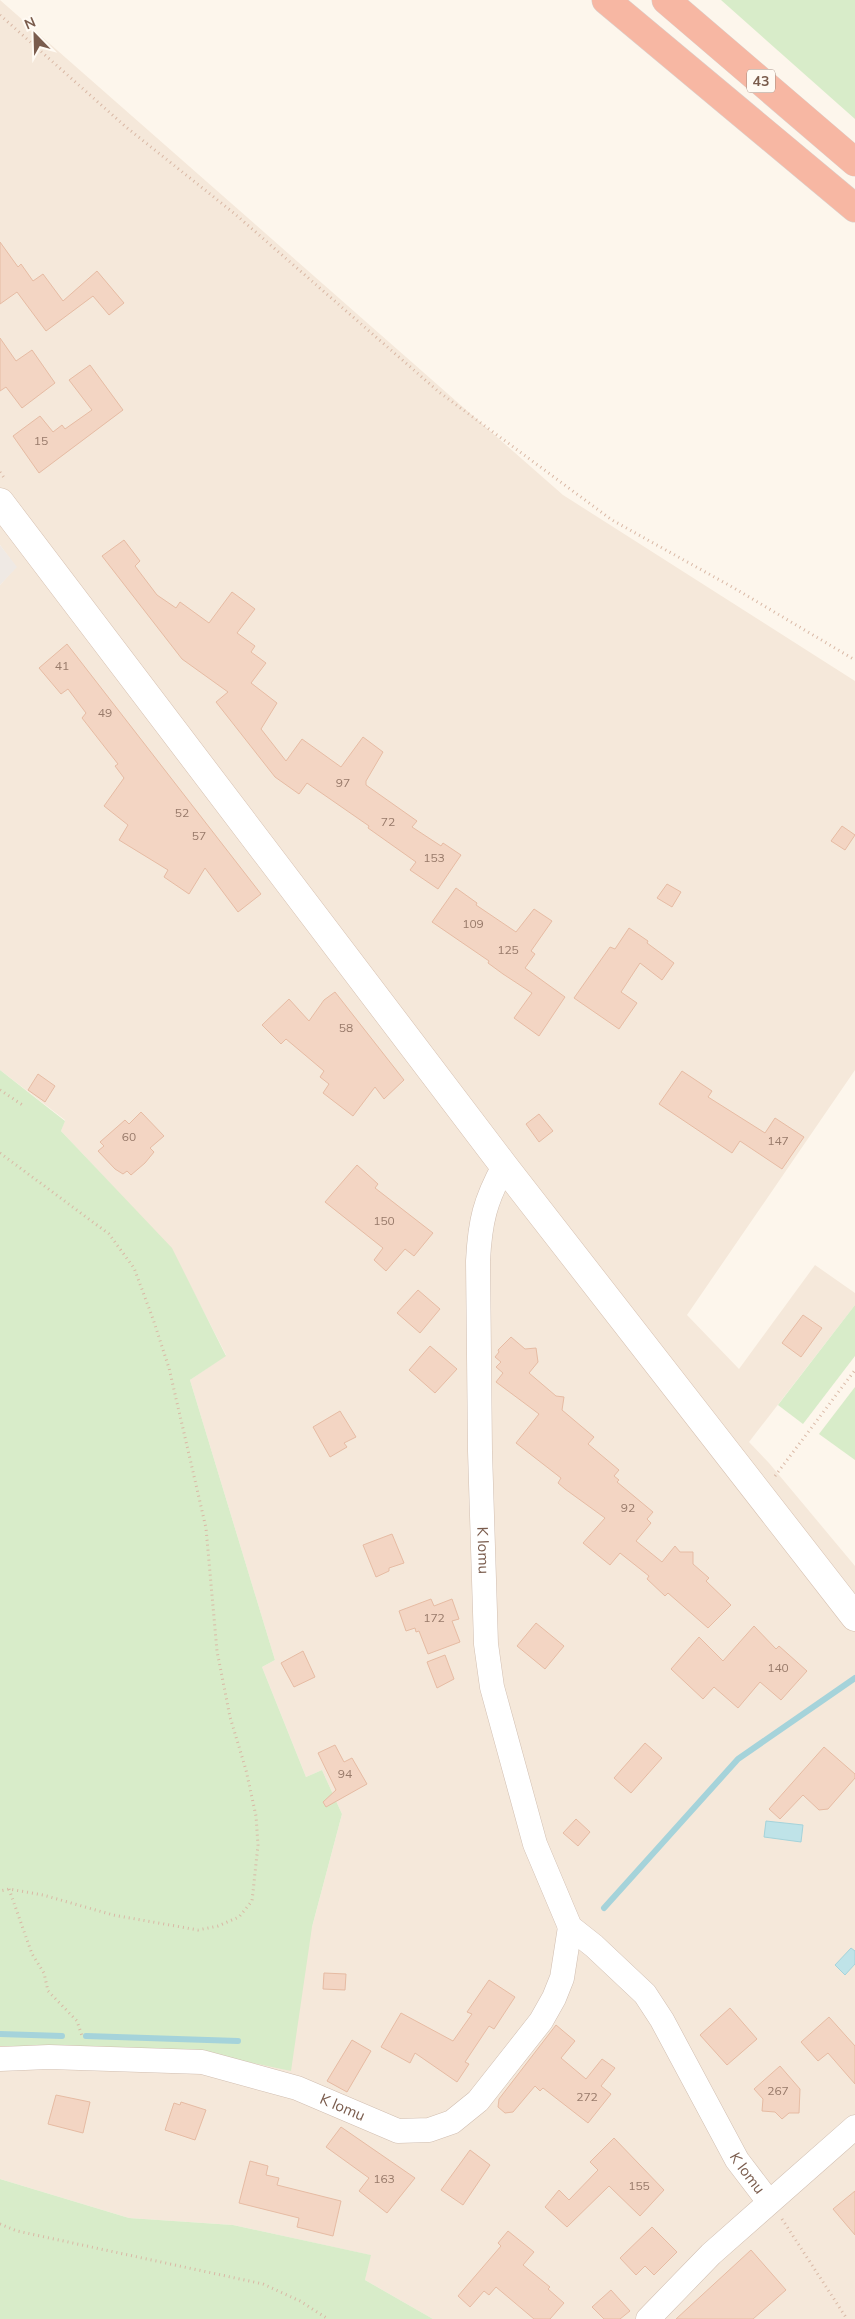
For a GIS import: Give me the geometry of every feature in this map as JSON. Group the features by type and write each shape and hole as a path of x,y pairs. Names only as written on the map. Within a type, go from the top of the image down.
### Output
{"highway":[{"name":"43","path":"606,0 855,208"},
{"name":"43","path":"666,0 855,162"}],"street":[{"path":"0,502 504,1166 855,1617"},
{"name":"K lomu","path":"504,1166 486,1202 480,1233 478,1261 480,1451 486,1644 492,1687 535,1844 570,1927 594,1946 645,1994 662,2020 737,2160 769,2202"},
{"name":"K lomu","path":"0,2059 89,2058 202,2062 297,2088 398,2131 429,2130 452,2122 478,2101 541,2021 554,1998 562,1978 570,1927"},
{"path":"648,2319 711,2254 855,2127"}],"path":[{"path":"0,15 126,127 235,214 439,392 612,520 734,588 855,660"},
{"path":"0,1090 24,1106"},
{"path":"0,1153 109,1234 134,1268 169,1368 206,1528 217,1651 230,1717 246,1770 256,1816 258,1845 252,1902 239,1918 218,1926 198,1930 113,1915 44,1895 9,1889 0,1891"},
{"path":"759,1492 781,1470 855,1370"},
{"path":"9,1889 32,1954 44,1973 48,1991 78,2021 89,2058"},
{"path":"769,2202 847,2319"},
{"path":"0,2224 17,2232 263,2284 300,2301 328,2319"}],"shaded area":[{"path":"0,0 563,495 855,681 855,1070 687,1315 739,1369 815,1265 855,1293 855,1305 749,1442 769,1463 855,1566 855,2319 433,2319 365,2280 370,2255 233,2225 129,2218 0,2179 0,2046 196,2051 312,1927 342,1814 322,1770 306,1777 262,1667 275,1660 190,1380 226,1355 171,1248 61,1131 65,1120 0,1070 0,585 16,567 0,545"},
{"path":"0,545 17,567 0,585"}],"green space":[{"path":"721,0 855,0 855,119"},
{"path":"0,1070 65,1121 61,1131 172,1248 226,1356 190,1380 275,1660 262,1667 306,1777 322,1770 342,1814 312,1927 291,2071 196,2051 0,2046"},
{"path":"855,1305 855,1356 803,1424 778,1405"},
{"path":"855,1387 855,1460 819,1434"},
{"path":"0,2179 129,2218 233,2225 371,2255 365,2280 433,2319 0,2319"}],"water":[{"path":"766,1821 803,1825 801,1842 764,1837"},
{"path":"851,1948 855,1951 855,1964 845,1975 835,1965"}],"building":[{"path":"0,242 18,267 21,264 33,281 43,274 63,301 97,271 124,303 109,315 93,296 46,331 17,292 0,304"},
{"path":"0,338 16,361 32,350 55,383 22,408 6,387 0,391"},
{"path":"90,365 123,410 39,473 13,436 40,416 53,432 62,425 65,429 92,410 69,380"},
{"path":"124,540 140,561 135,566 157,595 176,608 180,602 209,623 232,592 255,609 237,633 255,646 251,652 266,663 251,683 277,703 261,729 286,761 302,739 341,767 363,737 383,752 366,781 366,785 417,821 412,827 441,846 443,843 461,855 438,889 410,870 416,862 368,828 369,826 307,783 299,794 275,777 216,702 228,692 182,659 102,556"},
{"path":"67,644 261,894 238,912 205,868 189,894 164,877 168,870 119,840 128,825 104,806 124,778 115,766 118,764 82,718 86,713 68,689 61,694 39,668"},
{"path":"842,826 855,835 845,850 831,841"},
{"path":"667,884 681,892 672,907 657,898"},
{"path":"456,888 477,903 476,905 516,932 534,909 552,921 531,951 535,954 525,968 565,997 539,1036 514,1018 532,993 432,922"},
{"path":"629,928 674,963 662,980 640,963 621,992 637,1003 619,1029 574,998 610,947 615,949"},
{"path":"335,992 404,1080 384,1099 375,1087 353,1116 323,1093 329,1084 320,1077 324,1071 286,1039 281,1044 262,1025 289,999 309,1021 324,1000"},
{"path":"682,1071 712,1091 708,1097 765,1133 775,1118 804,1137 782,1169 740,1141 732,1153 659,1104"},
{"path":"38,1074 55,1086 45,1102 28,1090"},
{"path":"141,1112 164,1136 150,1148 154,1152 145,1163 131,1175 127,1171 123,1174 115,1169 98,1151 104,1146 100,1142 125,1120 129,1124"},
{"path":"539,1114 553,1131 539,1142 526,1124"},
{"path":"357,1165 378,1184 375,1188 433,1233 414,1256 405,1249 386,1271 374,1260 383,1248 325,1202"},
{"path":"418,1290 440,1309 420,1333 397,1313"},
{"path":"803,1315 822,1328 801,1357 782,1343"},
{"path":"511,1337 525,1349 536,1348 538,1362 529,1373 556,1396 564,1397 562,1410 594,1437 588,1444 619,1470 614,1476 619,1480 617,1482 653,1512 647,1519 651,1523 636,1541 662,1562 675,1546 680,1552 693,1552 693,1564 709,1578 706,1581 731,1605 708,1628 668,1593 665,1596 647,1579 649,1576 620,1553 610,1565 583,1543 605,1518 565,1489 558,1483 561,1478 516,1443 539,1414 496,1382 503,1373 496,1367 501,1362 495,1357 499,1352 498,1350"},
{"path":"430,1346 457,1369 435,1393 409,1370"},
{"path":"340,1411 356,1437 344,1443 347,1447 330,1457 313,1427"},
{"path":"392,1534 404,1563 389,1568 389,1571 376,1577 363,1545"},
{"path":"431,1599 434,1606 452,1599 459,1619 452,1621 460,1642 428,1654 419,1631 416,1632 415,1628 406,1631 399,1611"},
{"path":"536,1623 564,1646 545,1669 517,1646"},
{"path":"754,1626 776,1649 779,1646 807,1671 781,1700 760,1682 738,1708 714,1687 703,1699 671,1669 699,1637 723,1661"},
{"path":"303,1651 315,1677 294,1687 281,1663"},
{"path":"445,1655 454,1679 437,1688 427,1662"},
{"path":"645,1743 662,1758 631,1793 614,1778"},
{"path":"335,1745 344,1762 352,1758 367,1784 326,1807 323,1802 336,1790 318,1753"},
{"path":"824,1747 855,1774 855,1778 828,1809 819,1810 803,1795 780,1819 769,1809"},
{"path":"576,1819 590,1832 578,1846 563,1833"},
{"path":"324,1973 346,1974 345,1990 323,1989"},
{"path":"489,1980 515,1997 494,2029 489,2026 465,2062 469,2064 457,2082 415,2053 410,2063 381,2047 401,2013 453,2041 472,2014 467,2012"},
{"path":"730,2008 757,2039 727,2065 700,2035"},
{"path":"829,2017 855,2046 855,2084 828,2053 818,2061 801,2042"},
{"path":"556,2025 575,2041 561,2058 586,2079 602,2059 615,2068 601,2086 611,2094 588,2123 543,2088 540,2091 535,2086 513,2112 505,2113 498,2107 499,2099"},
{"path":"352,2040 371,2051 347,2092 327,2081"},
{"path":"780,2066 800,2089 799,2113 789,2113 782,2119 775,2112 762,2111 763,2099 754,2089"},
{"path":"56,2095 90,2102 83,2133 48,2124"},
{"path":"181,2102 206,2110 195,2140 165,2130 174,2103 180,2105"},
{"path":"341,2127 415,2178 387,2213 359,2191 369,2178 326,2147"},
{"path":"614,2138 664,2190 640,2216 609,2186 567,2227 545,2207 559,2190 569,2200 598,2170 590,2162"},
{"path":"470,2150 490,2165 463,2205 441,2190"},
{"path":"250,2161 268,2166 266,2175 279,2178 277,2185 341,2201 333,2236 297,2227 299,2218 239,2203"},
{"path":"855,2191 855,2235 833,2209"},
{"path":"652,2227 677,2252 654,2275 645,2266 636,2275 620,2258"},
{"path":"508,2231 534,2252 523,2265 550,2287 548,2289 564,2303 550,2319 534,2319 496,2287 489,2295 484,2291 470,2307 458,2296 501,2246 498,2243"},
{"path":"751,2250 786,2290 753,2319 676,2319"},
{"path":"611,2290 630,2311 620,2319 604,2319 592,2307"}],"waterway":[{"path":"604,1908 738,1759 855,1678"},
{"path":"0,2034 62,2036"},
{"path":"86,2036 238,2041"}]}
